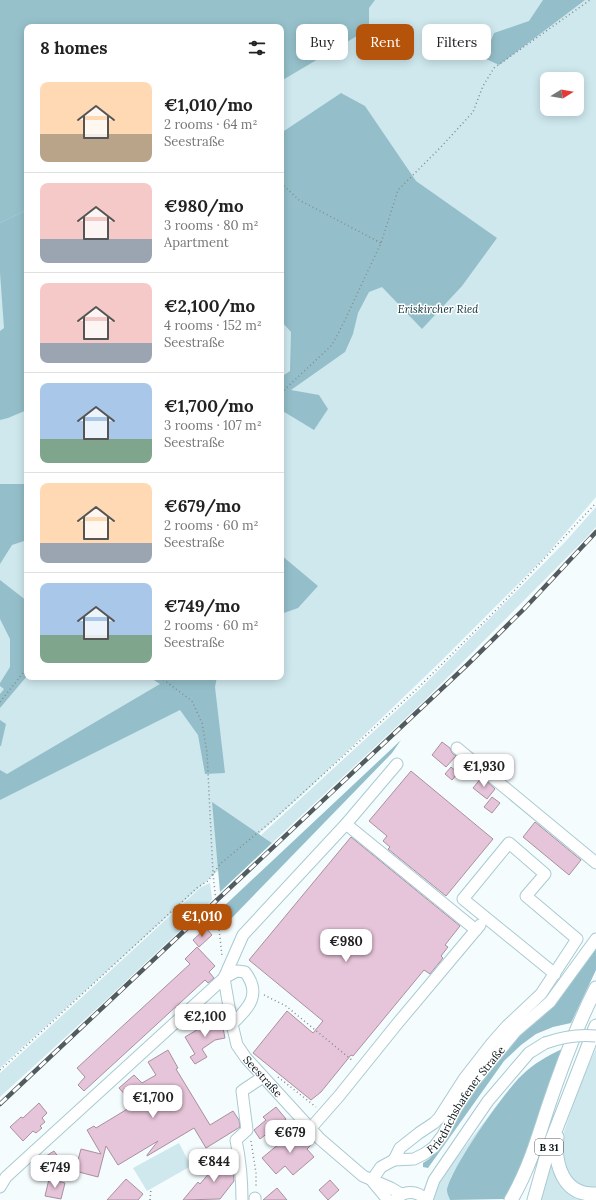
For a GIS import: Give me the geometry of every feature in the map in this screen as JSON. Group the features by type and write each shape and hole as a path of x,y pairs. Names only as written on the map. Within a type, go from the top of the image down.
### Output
{"main road":[{"name":"B 31","path":"525,1200 535,1150 564,1061 596,988"},
{"name":"B 31","path":"534,1200 549,1147 596,1026"},
{"path":"569,1096 557,1135 556,1160 559,1170 570,1186 590,1194 596,1194"},
{"path":"511,1200 522,1181 535,1150"}],"street":[{"path":"457,748 596,863"},
{"path":"224,978 243,935 346,824 397,764"},
{"path":"346,824 476,930"},
{"path":"372,1180 381,1167 394,1160 400,1148 439,1118 464,1079 492,1043 507,1026 541,994 555,974 577,939 526,896 545,874 509,843 463,899 555,974"},
{"path":"310,1129 486,917"},
{"name":"Friedrichshafener Straße","path":"394,1160 414,1159 434,1147 443,1135 456,1109 474,1082 516,1031 550,1002 596,938"},
{"path":"0,1187 3,1178 224,978 237,971 245,972 252,981 254,990 252,1000 232,1024"},
{"name":"Seestraße","path":"224,978 232,1024 238,1045 246,1058 320,1139 363,1176 391,1188 398,1197"},
{"path":"398,1197 409,1192 424,1198 434,1180 488,1101 525,1057 545,1043 561,1038 596,1036"},
{"path":"242,1200 239,1154 236,1140 247,1130 242,1091 264,1078"},
{"name":"Seestraße","path":"372,1180 388,1200"}],"path":[{"path":"284,390 332,345 381,243 398,190 473,112 483,86 494,68 590,0"},
{"path":"284,186 299,200 381,243"},
{"path":"0,1070 198,887 208,881 220,864 272,821 419,687 499,607 596,503"},
{"path":"0,702 24,672"},
{"path":"164,680 192,701 202,723 207,752 213,874 224,978"},
{"path":"254,990 286,1006 361,1068"},
{"path":"275,1074 324,1114"},
{"path":"247,1130 250,1135 256,1173 255,1199"},
{"path":"150,1200 151,1188"}],"green space":[{"name":"Eriskircher Ried","path":"0,0 596,0 596,497 543,559 439,663 306,791 0,1068"},
{"path":"543,0 585,0 499,65 488,60 491,60 491,40 494,33 529,21"},
{"path":"341,93 365,106 416,181 497,238 462,286 422,329 382,287 369,292 358,313 353,334 345,352 291,390 319,395 328,409 314,430 284,412 284,375 290,371 291,332 284,324 284,131"},
{"path":"24,211 24,411 0,420 0,331 4,328 0,273 0,223"},
{"path":"0,484 24,484 24,541 12,545 0,564"},
{"path":"596,507 596,527 425,700 272,843 261,835 421,688 566,541"},
{"path":"284,558 318,586 298,608 284,613"},
{"path":"0,580 24,599 24,680 0,708 0,694 4,689 0,686 0,683 10,667 10,639 0,619"},
{"path":"154,680 216,680 215,687 225,773 205,774 198,735 180,710 0,800 0,770 7,774 160,684"},
{"path":"0,720 6,724 1,746 0,746"},
{"path":"401,740 392,753 224,926 222,908"},
{"path":"212,802 272,843 220,892"},
{"path":"210,883 212,899 210,902 0,1097 0,1073 201,887"},
{"path":"596,947 596,970 571,1023 553,1027 536,1034 521,1045 504,1061 428,1168 423,1167 423,1163 440,1147 458,1114 477,1086 512,1042 541,1018 562,995"},
{"path":"596,1048 596,1189 582,1186 568,1176 561,1160 561,1140 579,1088"},
{"path":"562,1049 519,1172 504,1199 450,1200 447,1191 457,1167 478,1132 513,1084 530,1068 546,1057"},
{"path":"500,1101 451,1177 447,1192 450,1200 434,1200 435,1192 442,1177"},
{"path":"179,1143 191,1166 147,1191 133,1168"},
{"path":"550,1157 553,1171 562,1184 596,1200 540,1200"}],"shaded area":[{"path":"0,0 375,0 369,8 369,24 356,24 356,37 348,41 348,24 296,24 296,60 316,60 284,79 284,24 24,24 24,211 0,223"}],"building":[{"path":"442,742 450,748 452,753 456,756 446,767 432,755"},
{"path":"451,767 458,773 452,780 445,774"},
{"path":"411,771 493,839 446,896 388,849 390,847 383,841 387,836 369,821"},
{"path":"482,777 495,789 487,799 473,788"},
{"path":"492,797 500,803 492,813 484,807"},
{"path":"535,822 581,860 569,875 523,837"},
{"path":"351,837 460,926 445,945 448,947 441,956 443,958 430,974 424,970 353,1056 351,1055 321,1092 311,1100 253,1053 287,1011 313,1033 323,1021 249,960"},
{"path":"206,928 212,935 199,947 193,940"},
{"path":"197,947 215,966 209,972 214,978 208,983 205,980 84,1091 78,1085 85,1077 77,1068 190,964 185,959"},
{"path":"220,1018 225,1038 215,1040 202,1049 207,1057 195,1064 190,1057 195,1054 185,1037 205,1025 205,1021"},
{"path":"168,1050 178,1068 176,1069 210,1125 233,1111 239,1120 240,1127 206,1148 194,1128 147,1156 158,1141 118,1165 106,1146 98,1177 75,1171 81,1149 101,1154 87,1130 94,1126 96,1128 134,1105 119,1088 134,1075 142,1083 156,1075 148,1062"},
{"path":"39,1103 47,1113 42,1118 45,1122 40,1126 42,1128 36,1133 33,1131 23,1141 10,1127 21,1117 23,1118"},
{"path":"276,1107 286,1119 260,1139 254,1130 266,1120 263,1117"},
{"path":"297,1129 311,1145 307,1149 314,1157 293,1175 285,1166 276,1174 262,1158"},
{"path":"54,1151 61,1161 50,1168 43,1158"},
{"path":"222,1158 233,1168 234,1181 220,1199 183,1200 198,1182 200,1184"},
{"path":"49,1179 65,1183 61,1199 45,1196"},
{"path":"126,1179 143,1194 138,1200 107,1200"},
{"path":"330,1180 339,1190 328,1200 319,1190"},
{"path":"277,1188 287,1200 263,1200"}],"railway":[{"path":"0,1104 467,665 524,609 596,532"}]}
